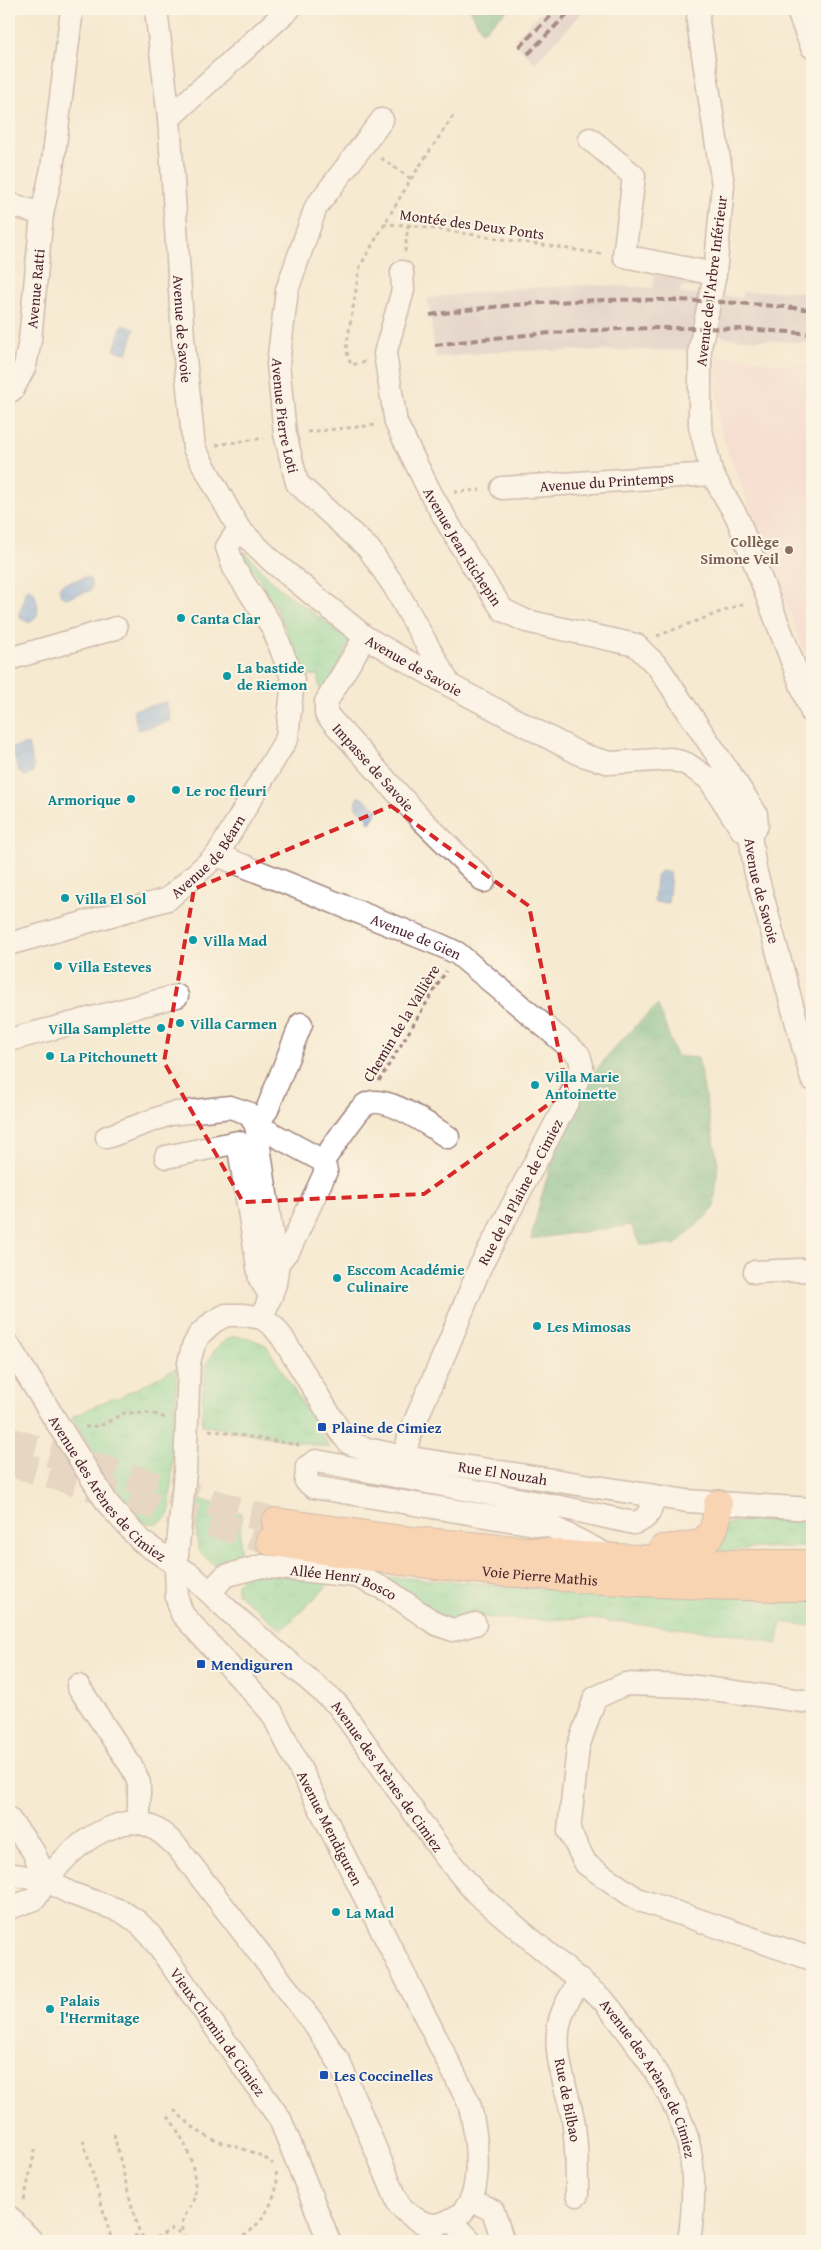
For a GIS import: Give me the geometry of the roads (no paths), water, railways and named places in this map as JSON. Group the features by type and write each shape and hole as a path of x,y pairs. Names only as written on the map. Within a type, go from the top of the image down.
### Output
{"highway":[{"path":"610,1556 698,1544 711,1536 715,1526 718,1504"},
{"name":"Voie Pierre Mathis","path":"812,1564 729,1564 610,1556 582,1556 273,1531 321,1550 400,1561 579,1579 730,1587 812,1587"}],"street":[{"path":"9,204 42,214 52,170 72,9"},
{"name":"Avenue de Savoie","path":"156,9 169,118 183,338 194,448 239,529 274,562 365,637 449,685 582,755 610,763 671,759 687,764 709,779 742,830 750,834 755,869 812,1080"},
{"path":"169,118 289,9"},
{"name":"Avenue de l'Arbre Inférieur","path":"699,9 698,22 723,185 715,274 700,348 700,426 712,474 737,517 765,595 812,713"},
{"path":"797,9 812,47"},
{"name":"Avenue Pierre Loti","path":"382,120 316,207 287,290 278,364 285,434 297,483 369,548 394,586 449,685"},
{"path":"590,139 634,176 624,256 715,274"},
{"name":"Avenue Ratti","path":"9,392 13,389 25,366 30,340 42,214"},
{"name":"Avenue Jean Richepin","path":"402,272 403,290 385,354 396,423 431,494 470,561 502,610 526,621 636,645 659,668 750,804 756,814 757,825 750,834"},
{"name":"Avenue du Printemps","path":"502,488 712,474"},
{"name":"Avenue de Béarn","path":"9,944 168,899 217,855 287,738 293,680 273,628 234,568 227,547 239,529"},
{"path":"9,659 116,628"},
{"name":"Impasse de Savoie","path":"365,637 326,702 326,714 421,819 484,881"},
{"name":"Avenue de Gien","path":"217,855 457,953 579,1055 582,1066"},
{"path":"9,1040 177,996"},
{"path":"256,1125 267,1110 301,1024"},
{"name":"Rue de la Plaine de Cimiez","path":"404,1458 410,1434 448,1348 480,1267 575,1087 582,1066"},
{"path":"323,1160 364,1105 377,1100 390,1104 448,1136"},
{"path":"107,1137 170,1114 230,1107 248,1113 256,1125 273,1242 278,1263 275,1284 262,1318 226,1315 213,1322 199,1335 189,1363 194,1427 176,1566"},
{"path":"256,1125 323,1160 326,1172 290,1248 278,1263"},
{"path":"166,1157 238,1142 260,1279 270,1296"},
{"path":"755,1272 812,1271"},
{"name":"Rue El Nouzah","path":"262,1318 274,1326 282,1337 339,1430 349,1443 366,1450 404,1458 653,1496 718,1504 812,1509"},
{"name":"Avenue des Arènes de Cimiez","path":"9,1346 108,1504 141,1541 210,1592 229,1611 338,1705 444,1855 476,1893 604,2001 632,2038 666,2092 682,2124 691,2163 693,2195 689,2241"},
{"path":"610,1556 552,1527 313,1487 306,1482 307,1467 316,1462 565,1508 634,1523 644,1520 650,1512 653,1496"},
{"name":"Avenue Mendiguren","path":"176,1566 177,1598 182,1614 272,1713 468,2103 475,2125 475,2186 472,2199"},
{"name":"Allée Henri Bosco","path":"210,1592 225,1576 262,1566 356,1576 387,1590 436,1624 453,1630 475,1624"},
{"path":"810,1702 690,1686 625,1684 595,1698 578,1747 569,1831 586,1864 637,1899 812,1959"},
{"path":"78,1686 134,1769 139,1783 139,1822"},
{"path":"9,1819 33,1851 46,1880"},
{"path":"9,1908 35,1899 46,1880 62,1860 86,1840 103,1830 122,1824 139,1822 159,1830 178,1848 312,2021 339,2062 399,2205 413,2219 421,2233 451,2220 465,2209 472,2199 493,2211 503,2241"},
{"name":"Vieux Chemin de Cimiez","path":"9,1874 46,1880 70,1893 121,1911 138,1922 151,1936 280,2119 330,2241"},
{"name":"Rue de Bilbao","path":"577,2195 578,2153 572,2117 558,2058 559,2026 566,2004 580,1980"},
{"path":"9,2217 32,2241"},
{"path":"451,2220 471,2241"}],"water":[{"path":"122,325 135,329 127,354 114,350"},
{"path":"86,577 90,579 92,587 90,591 66,598 61,596 59,588 62,584"},
{"path":"27,588 34,592 38,609 36,617 29,623 21,619 19,613 24,600 24,592"},
{"path":"166,702 171,721 138,730 133,710"},
{"path":"28,744 34,767 32,773 25,776 18,770 12,748"},
{"path":"358,796 379,809 370,823 367,821 369,818 355,807"},
{"path":"659,872 669,872 671,877 668,903 654,902 656,877"}],"tunnel":[{"path":"9,1441 276,1522"},
{"path":"9,1462 270,1541"}],"railway":[{"path":"519,47 558,9"},
{"path":"528,54 572,9"},
{"path":"430,315 525,304 621,300 717,302 812,310"},
{"path":"435,345 482,339 623,329 718,328 812,334"}],"place":[{"name":"Collège Simone Veil","path":"789,550"},
{"name":"Canta Clar","path":"181,618"},
{"name":"La bastide de Riemon","path":"227,676"},
{"name":"Le roc fleuri","path":"176,790"},
{"name":"Armorique","path":"131,799"},
{"name":"Villa El Sol","path":"65,898"},
{"name":"Villa Mad","path":"193,940"},
{"name":"Villa Esteves","path":"58,966"},
{"name":"Villa Carmen","path":"180,1023"},
{"name":"Villa Samplette","path":"161,1028"},
{"name":"La Pitchounett","path":"50,1056"},
{"name":"Villa Marie Antoinette","path":"535,1085"},
{"name":"Esccom Académie Culinaire","path":"337,1278"},
{"name":"Les Mimosas","path":"537,1326"},
{"name":"Plaine de Cimiez","path":"322,1427"},
{"name":"Mendiguren","path":"201,1664"},
{"name":"La Mad","path":"336,1912"},
{"name":"Palais l'Hermitage","path":"50,2009"},
{"name":"Les Coccinelles","path":"324,2075"}]}
